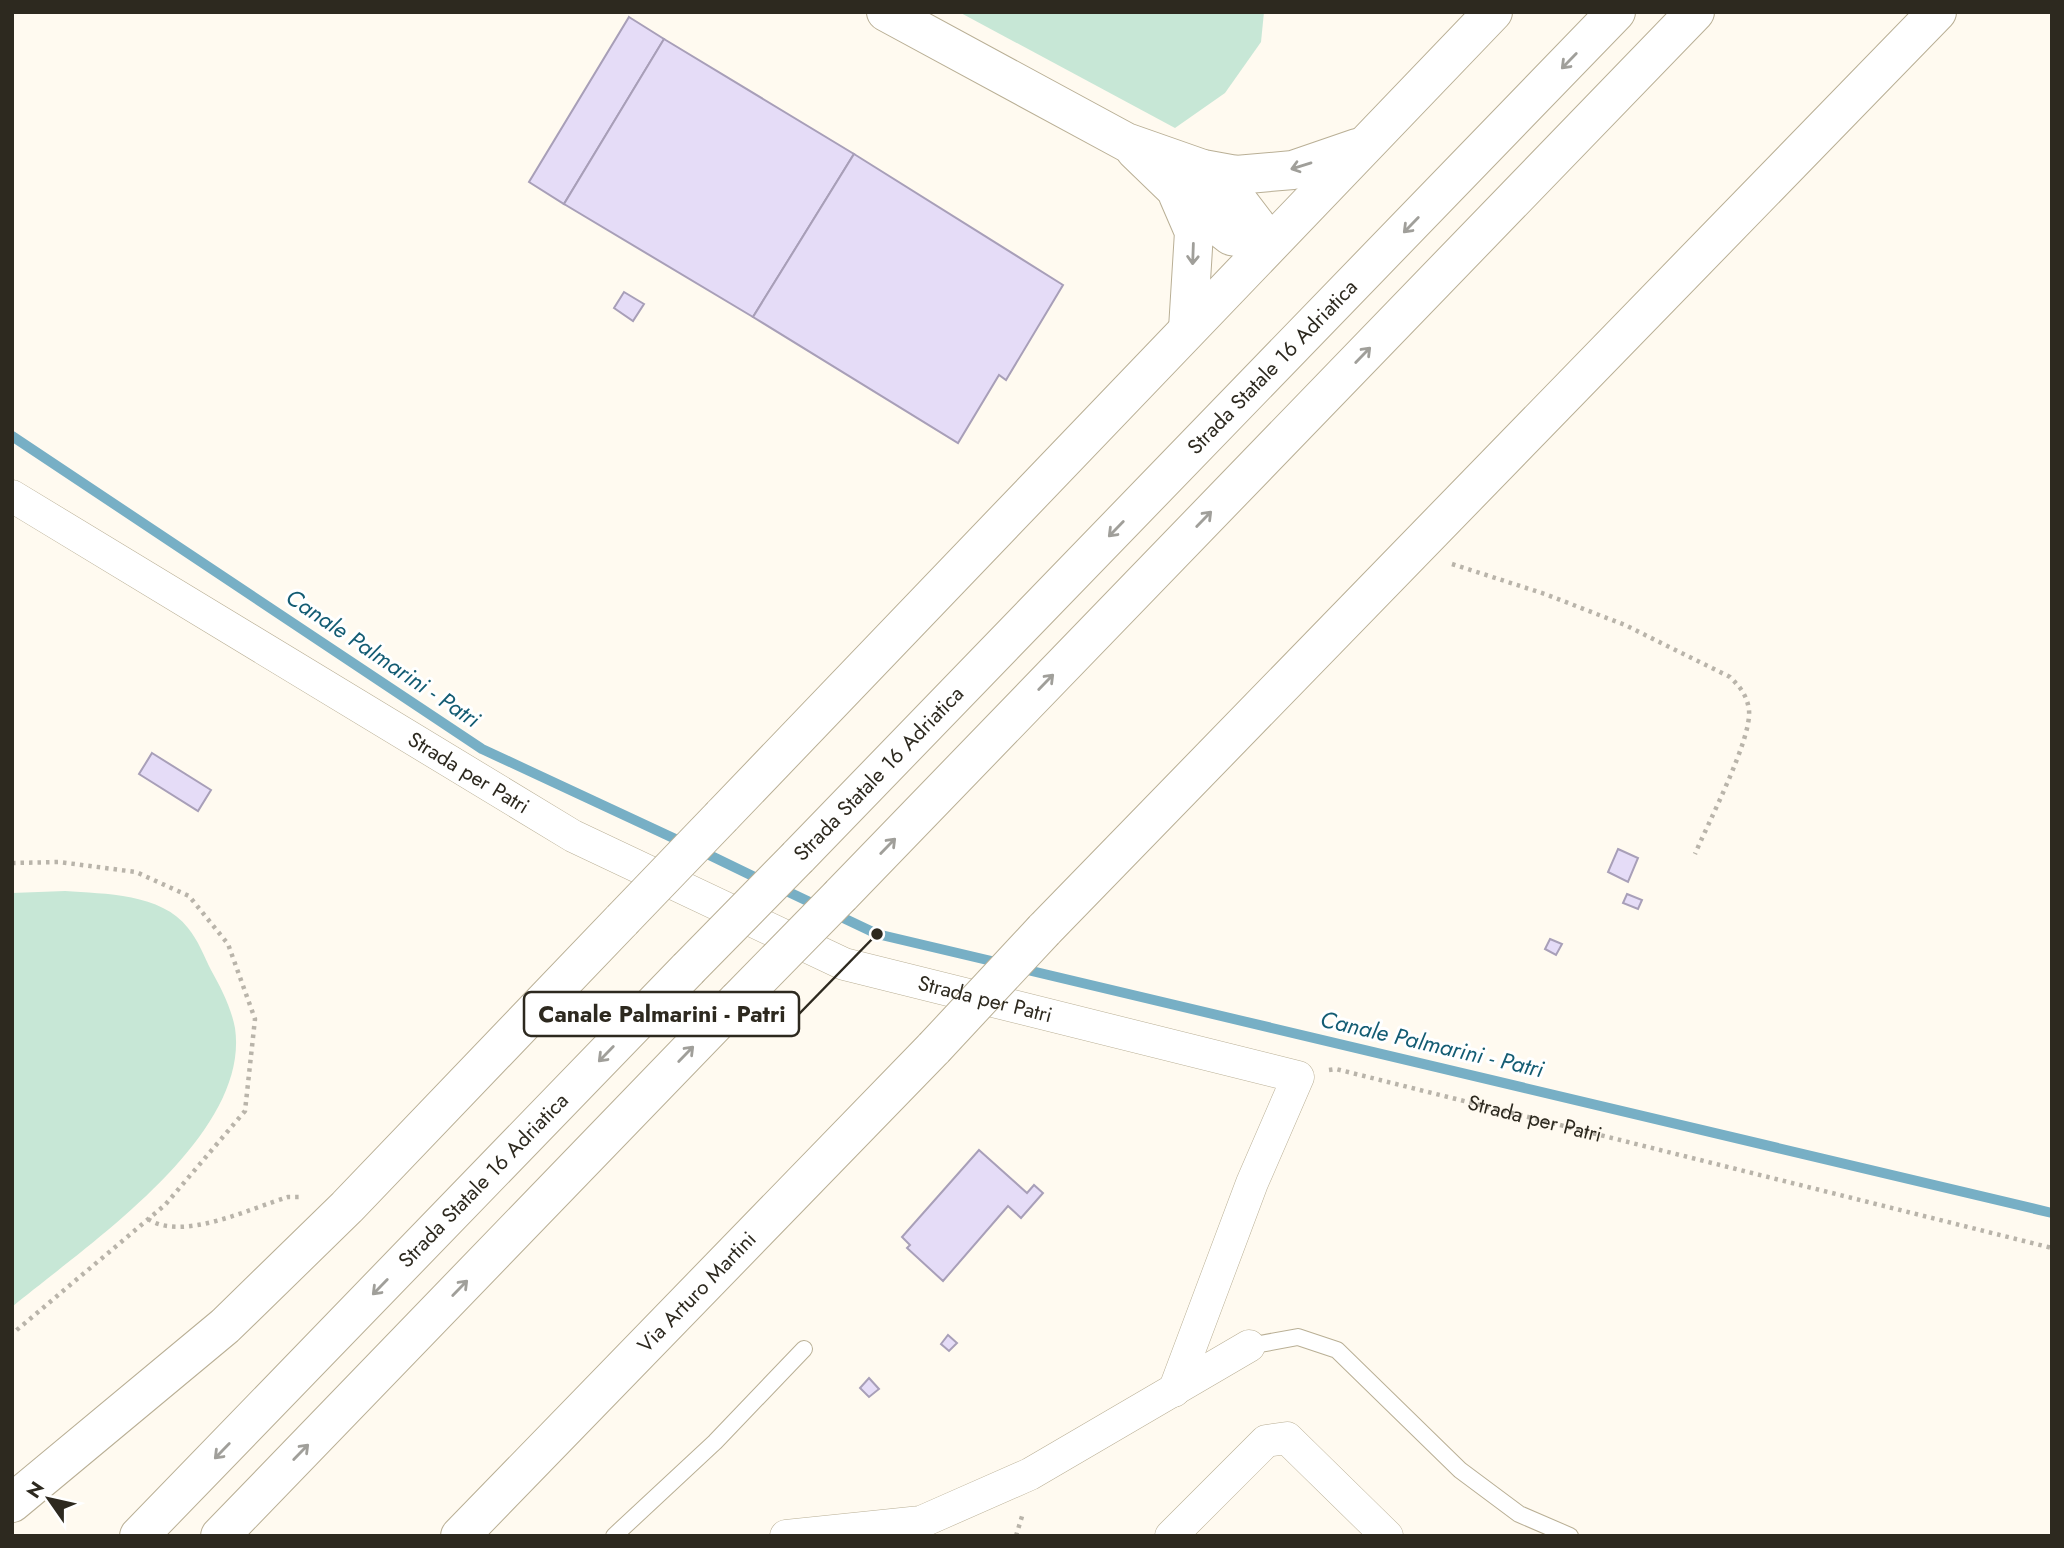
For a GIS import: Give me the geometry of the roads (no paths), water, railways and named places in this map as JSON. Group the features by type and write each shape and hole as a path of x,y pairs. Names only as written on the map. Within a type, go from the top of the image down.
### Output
{"main road":[{"path":"886,12 1189,179 1224,184 1270,243"},
{"path":"12,1503 225,1326 347,1207 1493,12"},
{"name":"Strada Statale 16 Adriatica","path":"139,1536 1616,12"},
{"path":"220,1536 1695,12"},
{"name":"Via Arturo Martini","path":"460,1536 1937,12"},
{"path":"1189,179 1293,170 1366,145"},
{"path":"1188,329 1194,232 1189,179"}],"street":[{"name":"Strada per Patri","path":"12,496 573,836 844,964 1298,1077 1252,1183 1174,1391"},
{"path":"786,1536 921,1522 1030,1474 1249,1346"},
{"path":"1171,1536 1266,1441 1287,1438 1387,1536"}],"lane":[{"path":"1249,1346 1298,1337 1337,1350 1460,1470 1519,1514 1570,1536"},
{"path":"614,1536 715,1442 804,1349"}],"waterway":[{"name":"Canale Palmarini - Patri","path":"12,436 482,749 684,843"},
{"name":"Canale Palmarini - Patri","path":"699,850 763,881"},
{"name":"Canale Palmarini - Patri","path":"778,887 877,934 1000,963"},
{"name":"Canale Palmarini - Patri","path":"1019,968 2052,1213"}],"place":[{"name":"Canale Palmarini - Patri","path":"877,934"}]}
